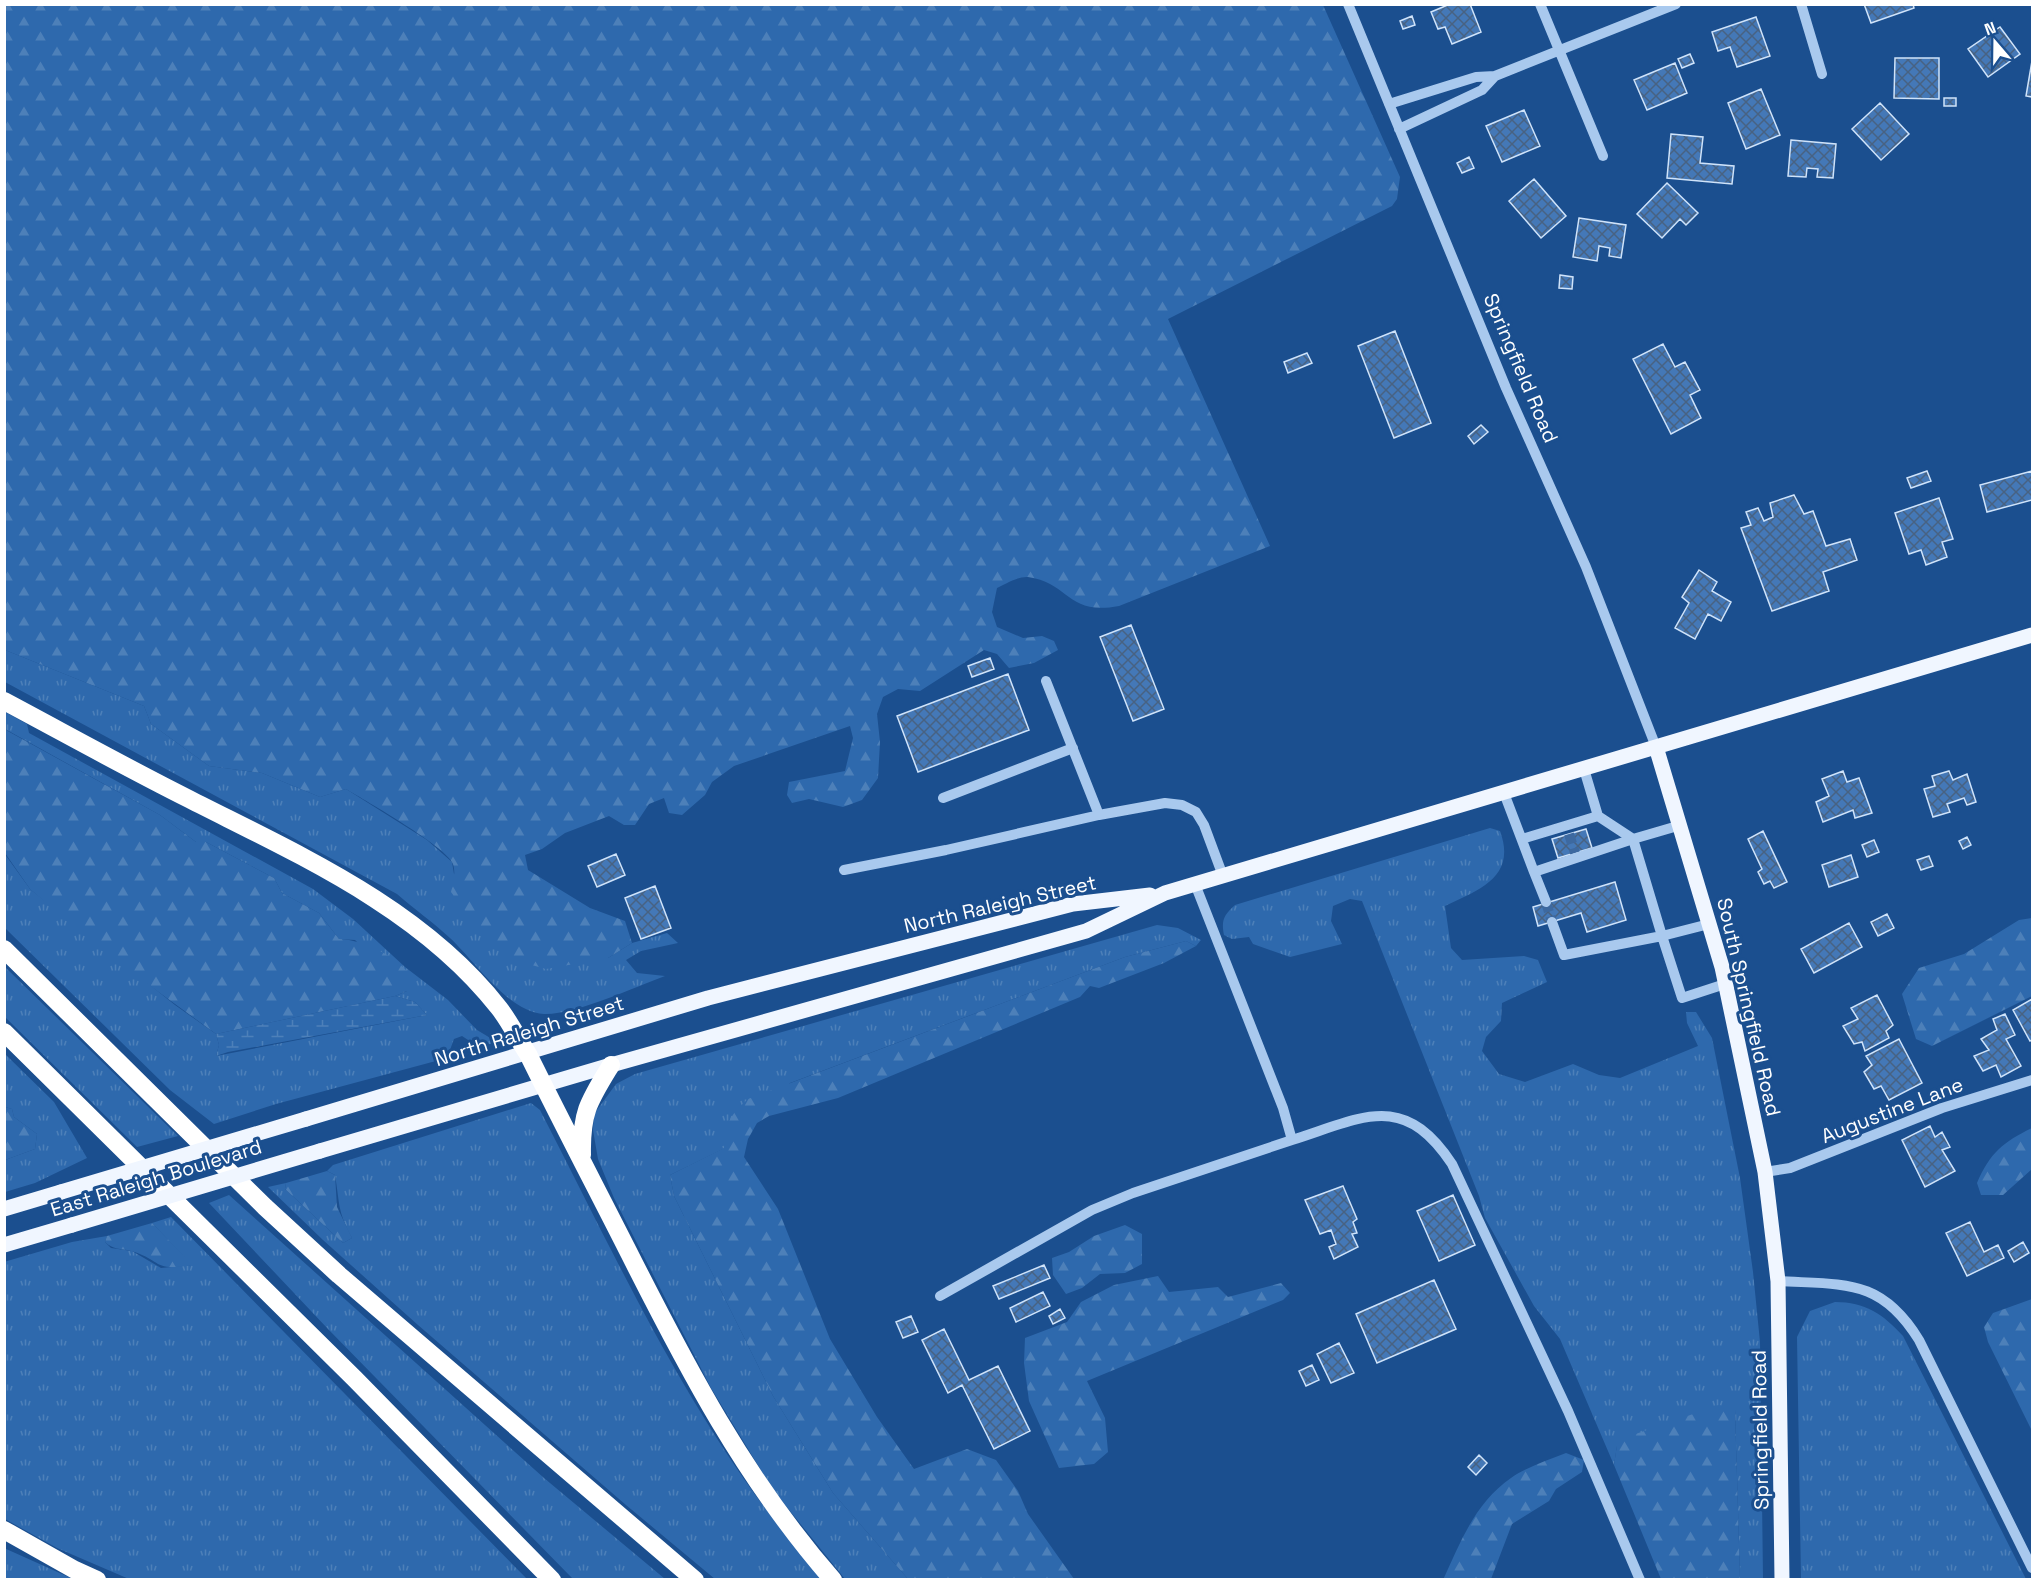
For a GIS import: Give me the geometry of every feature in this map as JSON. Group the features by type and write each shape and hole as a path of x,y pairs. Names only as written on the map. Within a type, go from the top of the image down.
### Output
{"highway":[{"path":"4,701 290,850 411,922 459,965 499,1008 528,1054 693,1380 736,1452 833,1580"},
{"path":"4,949 265,1207 330,1267 695,1580"},
{"path":"4,1032 355,1378 552,1580"},
{"path":"582,1160 582,1125 588,1102 611,1065"},
{"path":"4,1530 97,1580"}],"main road":[{"path":"1165,893 2032,635"},
{"name":"South Springfield Road","path":"1656,747 1681,825 1725,984 1765,1172 1778,1281"},
{"name":"North Raleigh Street","path":"306,1119 708,998 1062,907 1165,893"},
{"name":"North Raleigh Street","path":"320,1151 611,1065 1086,931 1165,893"},
{"name":"East Raleigh Boulevard","path":"4,1209 306,1119"},
{"name":"East Raleigh Boulevard","path":"4,1245 320,1151"},
{"name":"Springfield Road","path":"1778,1281 1782,1580"}],"street":[{"name":"Springfield Road","path":"1348,4 1506,388 1586,567 1656,747"},
{"path":"1540,4 1603,156"},
{"path":"1389,104 1476,77 1495,76 1676,4"},
{"path":"1801,4 1822,74"},
{"path":"1400,129 1482,90 1495,76"},
{"path":"1046,681 1099,814"},
{"path":"943,798 1073,748"},
{"path":"1584,769 1598,816 1633,839 1682,998 1725,984"},
{"path":"1504,792 1546,903"},
{"path":"844,870 946,850 1099,814 1165,803 1182,805 1196,812 1204,825 1223,876"},
{"path":"1522,839 1568,830 1598,816"},
{"path":"1534,872 1576,855 1681,825"},
{"path":"1195,884 1282,1108 1292,1140"},
{"path":"1552,922 1564,955 1662,936 1709,924"},
{"name":"Augustine Lane","path":"1765,1172 1790,1168 1942,1108 2032,1080"},
{"path":"940,1296 1092,1210 1133,1193 1292,1140 1375,1116 1395,1116 1418,1126 1437,1141 1452,1164 1564,1401 1640,1580"},
{"path":"1778,1281 1839,1285 1867,1290 1888,1301 1906,1320 2032,1568"}],"green space":[{"path":"5,4 1323,5 1400,177 1397,199 1392,206 1168,319 1270,546 1119,606 1089,607 1078,603 1053,585 1028,577 1016,579 997,588 992,612 997,627 1023,638 1042,636 1054,641 1058,650 1034,663 1009,668 997,654 984,650 920,691 898,689 883,697 877,714 880,742 878,778 862,800 843,807 809,799 792,803 787,795 789,782 845,771 853,738 850,726 734,766 712,782 705,795 682,815 669,813 664,798 649,804 635,825 624,825 609,816 565,833 542,849 525,855 528,870 590,908 625,921 632,943 608,958 546,969 514,960 482,934 451,892 454,871 448,856 405,825 346,789 320,797 262,773 209,766 151,724 144,706 5,650"},
{"path":"5,650 144,706 151,724 209,766 262,773 320,797 346,789 427,840 452,862 454,874 608,958 632,943 667,933 678,943 641,951 626,960 637,973 665,976 605,999 557,1013 544,1014 518,1005 493,984 437,926 397,894 5,682"},
{"path":"5,712 27,724 29,733 313,889 353,919 405,967 448,1000 477,1030 497,1042 479,1047 462,1036 454,1039 447,1058 276,1104 214,1124 170,1090 5,928 4,853 30,889 175,1005 216,1034 219,1045 216,1056 427,1015 415,1002 395,996 407,991 355,940 339,939 319,913 282,893 274,878 206,842 196,842 160,815 5,729"},
{"path":"4,729 160,815 196,842 206,842 274,878 282,893 319,913 339,939 370,946 399,964 413,979 407,991 395,996 216,1034 104,952 30,889 5,853"},
{"path":"1490,828 1500,831 1504,847 1503,860 1492,880 1445,906 1451,948 1462,960 1524,956 1538,960 1547,982 1502,1003 1501,1021 1486,1037 1482,1051 1499,1074 1525,1082 1573,1064 1599,1075 1620,1078 1698,1046 1687,1023 1686,1012 1696,1012 1712,1038 1740,1178 1760,1342 1763,1579 1740,1579 1735,1409 1617,1446 1614,1465 1560,1339 1534,1306 1485,1218 1479,1196 1362,901 1350,899 1333,906 1331,921 1342,944 1290,957 1253,944 1249,937 1232,939 1224,935 1224,918 1235,905"},
{"path":"2032,918 2032,996 1932,1046 1916,1039 1902,994 1919,968 1964,954 2019,920"},
{"path":"1157,925 1178,928 1201,940 1196,946 1186,941 1125,957 790,1083 725,1148 670,1175 674,1196 773,1396 833,1493 908,1579 845,1579 773,1490 711,1388 614,1198 598,1159 593,1130 594,1114 616,1084 635,1074"},
{"path":"1186,941 1196,946 1164,963 1099,988 1090,986 1080,997 838,1098 769,1116 757,1123 748,1139 744,1157 778,1209 830,1339 877,1417 914,1469 967,1449 996,1460 1018,1491 1028,1514 1074,1579 908,1579 833,1493 773,1396 674,1196 670,1175 724,1148 730,1121 748,1099 1125,957"},
{"path":"4,966 178,1136 137,1147 5,1017"},
{"path":"395,996 415,1002 427,1015 216,1056 219,1045 216,1034"},
{"path":"4,1053 54,1102 87,1158 35,1183 5,1192 5,1160 35,1149 37,1134 14,1117 12,1109 5,1107"},
{"path":"531,1103 540,1110 666,1354 701,1413 779,1526 823,1579 715,1579 418,1325 268,1187 286,1183 285,1189 343,1243 352,1238 341,1213 335,1175 327,1171 333,1165"},
{"path":"5,1107 12,1109 14,1117 37,1134 35,1149 5,1160"},
{"path":"2032,1128 2032,1169 2003,1195 1981,1195 1977,1183 1992,1156 2013,1138"},
{"path":"327,1171 335,1175 337,1207 352,1238 343,1243 285,1189 286,1183"},
{"path":"229,1195 544,1478 665,1579 573,1579 328,1329 209,1203"},
{"path":"171,1217 527,1579 129,1579 57,1548 5,1519 4,1262 72,1242 107,1236 105,1242 111,1248 132,1251 161,1268 192,1265 152,1223"},
{"path":"152,1223 193,1265 163,1266 141,1254 114,1248 105,1242 107,1236"},
{"path":"1125,1225 1142,1234 1142,1264 1125,1273 1100,1274 1082,1288 1066,1294 1053,1275 1052,1258 1069,1252 1094,1236"},
{"path":"1158,1276 1169,1292 1218,1287 1228,1297 1281,1283 1290,1293 1283,1300 1087,1381 1105,1418 1108,1452 1094,1464 1059,1468 1029,1401 1024,1363 1025,1338 1067,1322 1081,1302 1114,1285"},
{"path":"2032,1299 2032,1431 1988,1342 1984,1327 1993,1313"},
{"path":"1835,1302 1855,1304 1873,1311 1888,1321 1903,1336 2026,1579 1801,1579 1797,1337 1810,1311"},
{"path":"1719,1405 1735,1409 1740,1579 1661,1579 1614,1465 1617,1445 1627,1437"},
{"path":"1566,1453 1584,1460 1582,1472 1556,1489 1549,1501 1512,1524 1491,1579 1443,1580 1470,1524 1498,1488 1517,1474"},
{"path":"4,1548 73,1579 5,1579"}],"building":[{"path":"1450,4 1470,4 1481,32 1452,44 1445,27 1438,29 1431,12"},
{"path":"1864,4 1913,4 1914,8 1871,23"},
{"path":"1412,16 1415,25 1403,29 1400,21"},
{"path":"1756,17 1770,56 1737,67 1730,47 1718,51 1712,32"},
{"path":"2000,27 2020,54 1988,77 1968,49"},
{"path":"1690,54 1694,63 1682,68 1678,59"},
{"path":"1895,58 1939,58 1939,99 1894,98"},
{"path":"2032,61 2032,97 2026,96"},
{"path":"1675,63 1687,93 1647,110 1634,80"},
{"path":"1761,89 1780,135 1746,149 1728,103"},
{"path":"1944,98 1956,98 1956,106 1944,106"},
{"path":"1880,103 1909,134 1881,160 1852,129"},
{"path":"1524,110 1540,146 1502,162 1486,126"},
{"path":"1671,134 1703,137 1700,163 1734,166 1732,184 1667,178"},
{"path":"1791,140 1836,144 1833,178 1817,177 1818,169 1807,168 1806,177 1788,176"},
{"path":"1469,157 1474,168 1462,173 1457,163"},
{"path":"1534,179 1566,216 1541,238 1509,201"},
{"path":"1667,183 1698,213 1686,225 1680,219 1662,238 1637,214"},
{"path":"1579,218 1626,225 1621,258 1609,256 1610,248 1599,246 1597,261 1573,257"},
{"path":"1560,275 1573,277 1572,289 1559,288"},
{"path":"1395,331 1431,423 1394,438 1358,346"},
{"path":"1663,344 1675,367 1685,362 1700,390 1690,395 1701,418 1671,434 1633,359"},
{"path":"1307,353 1312,363 1288,373 1284,362"},
{"path":"1481,425 1488,432 1474,444 1468,436"},
{"path":"1927,471 1931,481 1911,488 1907,478"},
{"path":"2032,471 2032,500 1987,512 1980,485"},
{"path":"1794,495 1804,514 1813,511 1826,546 1850,539 1857,560 1823,572 1829,591 1772,611 1741,528 1751,525 1746,512 1758,508 1764,521 1773,517 1770,503"},
{"path":"1939,498 1953,539 1942,542 1947,557 1926,565 1921,550 1909,554 1895,513"},
{"path":"1699,570 1717,582 1712,591 1731,602 1721,621 1708,614 1695,639 1675,628 1689,603 1682,597"},
{"path":"1131,625 1164,709 1133,721 1100,637"},
{"path":"990,658 994,669 972,677 968,666"},
{"path":"1008,674 1029,730 918,772 897,716"},
{"path":"1843,771 1847,782 1859,778 1872,813 1855,818 1853,810 1823,822 1816,802 1829,796 1822,779"},
{"path":"1949,771 1953,780 1967,774 1976,802 1967,805 1964,798 1947,804 1950,812 1933,817 1924,789 1935,786 1932,776"},
{"path":"1586,829 1592,848 1558,858 1552,839"},
{"path":"1763,831 1787,882 1774,888 1770,881 1764,884 1758,872 1762,869 1748,839"},
{"path":"1967,837 1971,845 1963,849 1959,841"},
{"path":"1874,840 1879,852 1867,857 1862,845"},
{"path":"616,854 625,875 597,887 588,866"},
{"path":"1851,855 1858,877 1829,887 1822,865"},
{"path":"1929,856 1933,866 1921,870 1917,860"},
{"path":"1615,882 1626,920 1587,932 1581,913 1538,926 1533,907"},
{"path":"655,886 671,928 641,939 625,898"},
{"path":"1887,914 1894,928 1878,936 1871,922"},
{"path":"1849,923 1862,947 1814,973 1801,949"},
{"path":"1877,995 1893,1025 1886,1031 1889,1038 1865,1051 1862,1042 1854,1044 1843,1026 1858,1019 1851,1008"},
{"path":"2032,999 2032,1040 2030,1041 2013,1010"},
{"path":"2005,1014 2015,1035 2006,1039 2021,1066 2001,1077 1996,1065 1983,1071 1974,1056 1989,1050 1981,1039 1997,1030 1993,1019"},
{"path":"1899,1039 1922,1083 1889,1100 1881,1086 1874,1089 1864,1072 1872,1065 1866,1056"},
{"path":"1930,1126 1935,1137 1942,1132 1950,1147 1942,1150 1955,1171 1925,1187 1902,1140"},
{"path":"1343,1186 1357,1219 1353,1222 1357,1233 1352,1234 1358,1247 1334,1259 1329,1247 1336,1244 1331,1230 1320,1234 1305,1200"},
{"path":"1453,1195 1475,1245 1439,1261 1417,1211"},
{"path":"1970,1222 1984,1252 1998,1245 2004,1258 1967,1276 1946,1233"},
{"path":"2023,1242 2029,1253 2014,1262 2008,1251"},
{"path":"1044,1265 1050,1278 999,1299 993,1286"},
{"path":"1434,1280 1456,1329 1377,1363 1356,1314"},
{"path":"1043,1292 1050,1306 1016,1322 1010,1308"},
{"path":"1060,1309 1065,1318 1053,1324 1049,1316"},
{"path":"911,1316 918,1332 903,1338 896,1322"},
{"path":"944,1329 969,1380 998,1366 1030,1431 994,1449 962,1385 948,1393 922,1340"},
{"path":"1339,1343 1354,1373 1331,1383 1317,1354"},
{"path":"1312,1365 1319,1380 1306,1386 1299,1371"},
{"path":"1479,1455 1487,1463 1476,1475 1468,1467"}],"tunnel":[{"path":"1569,834 1575,853"},
{"path":"1546,902 1552,922"}]}
